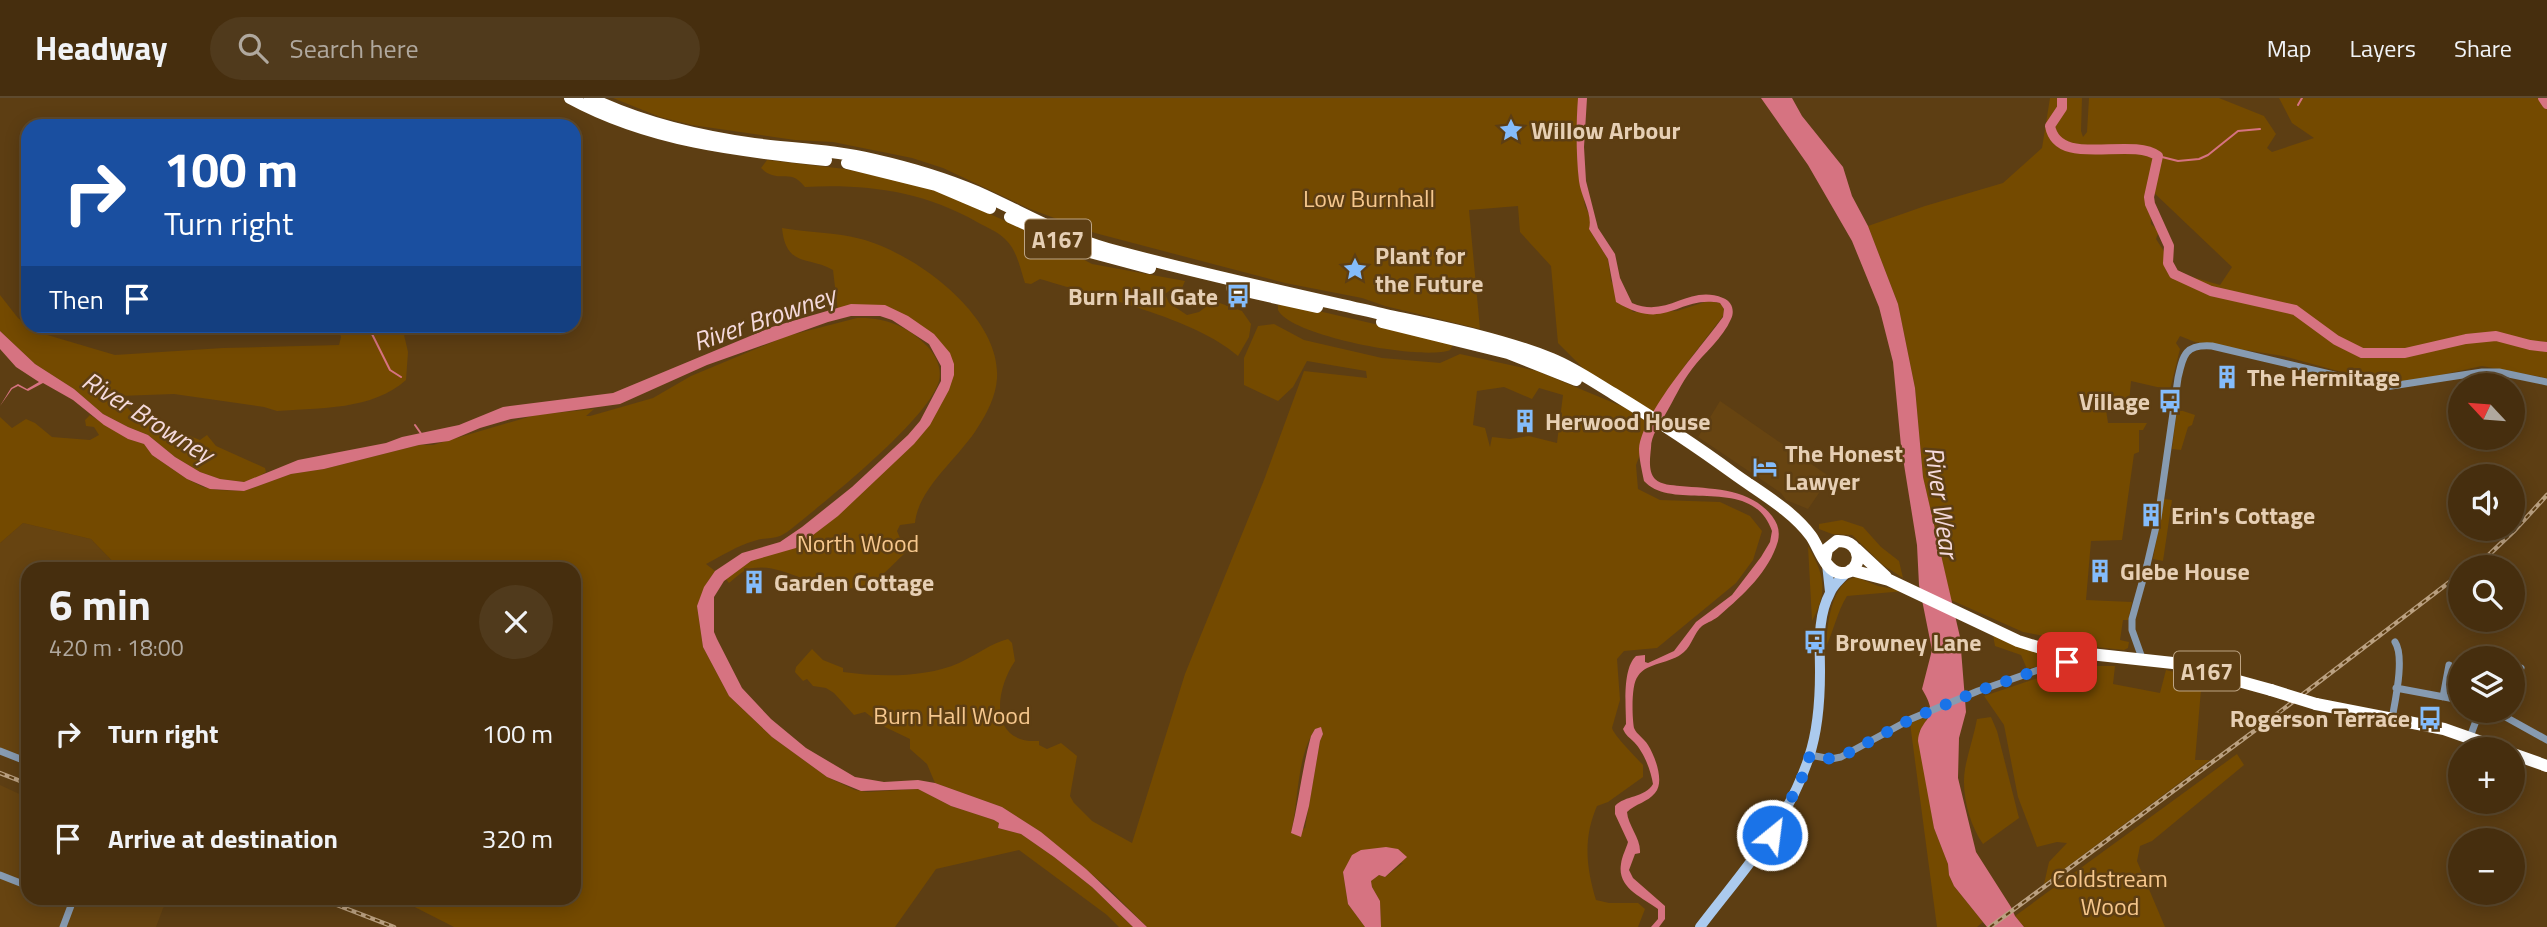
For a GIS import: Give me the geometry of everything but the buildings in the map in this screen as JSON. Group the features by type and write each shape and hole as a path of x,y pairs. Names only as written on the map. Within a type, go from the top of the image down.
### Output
{"highway":[{"name":"A167","path":"570,98 641,128 688,142 751,153 852,164 911,177 1107,257 1508,353 1613,394"},
{"name":"A167","path":"590,98 628,115 681,131 753,144 872,159 914,169 975,191 1105,248 1477,335 1556,360 1669,429 1787,512 1811,535 1833,571 1849,571 1889,580 2044,649 2085,655 2142,658 2184,666 2316,704 2444,729 2470,737"},
{"name":"A167","path":"1811,535 1832,543 1843,540 1853,544 1889,580"},
{"path":"1826,562 1827,549 1832,543"},
{"path":"1849,571 1858,558 1856,549"},
{"path":"2525,759 2545,767"}],"main road":[{"path":"1700,927 1772,835 1797,788 1810,755 1819,706 1821,622 1830,592 1826,562"},
{"path":"1830,592 1849,571"}],"street":[{"path":"2142,658 2132,630 2132,619 2158,518 2181,364 2188,350 2201,345 2385,387 2482,372 2499,372 2547,382"},
{"path":"2392,719 2399,647 2395,642"},
{"path":"1810,755 1831,759 1841,757 1907,721 1970,695 2067,662"},
{"path":"2443,697 2448,670"},
{"path":"2396,688 2448,698"},
{"path":"2470,737 2475,723"},
{"path":"2519,723 2547,740"},
{"path":"0,751 21,759"},
{"path":"0,875 21,883"},
{"path":"63,927 71,905"}],"shaded area":[{"path":"1578,98 1587,98 1584,147 1586,181 1598,228 1615,254 1620,278 1632,303 1656,307 1699,295 1711,295 1726,299 1733,310 1728,326 1688,374 1656,431 1650,456 1653,476 1657,481 1667,484 1718,489 1742,495 1763,507 1774,519 1779,531 1778,541 1768,563 1746,591 1718,617 1702,626 1684,652 1642,671 1634,686 1634,728 1653,756 1659,782 1652,796 1627,812 1639,842 1640,853 1635,854 1629,870 1633,878 1665,906 1665,919 1659,927 1651,927 1658,919 1658,909 1627,886 1621,872 1628,842 1615,814 1615,806 1645,792 1653,784 1644,756 1623,729 1626,724 1629,670 1636,656 1645,655 1645,662 1648,663 1674,651 1696,622 1732,595 1761,557 1770,542 1772,531 1762,514 1748,503 1730,498 1673,494 1657,490 1644,481 1639,449 1643,434 1661,399 1723,317 1724,309 1720,303 1705,302 1660,314 1648,314 1634,311 1616,302 1608,259 1589,229 1589,217 1580,187 1577,161"},
{"path":"1761,98 1792,98 1802,116 1843,167 1852,196 1868,226 1898,304 1915,388 1923,477 1960,637 1966,712 1959,738 1958,778 1976,852 2024,927 1987,927 1954,886 1934,828 1918,741 1930,713 1928,700 1922,689 1932,650 1919,585 1917,545 1901,446 1893,362 1879,307 1852,241 1808,165"},
{"path":"851,304 885,305 908,316 934,334 950,353 954,364 949,390 930,425 914,444 838,516 796,548 751,561 724,581 714,597 714,632 717,639 742,688 771,719 806,748 855,777 884,782 918,780 935,783 1002,807 1041,832 1086,869 1147,927 1133,927 1092,887 1054,857 1021,834 998,828 999,823 994,820 951,806 918,789 861,791 827,777 772,737 729,696 703,647 697,606 704,587 715,571 742,553 780,542 802,527 852,487 920,421 941,381 941,366 929,344 892,320 880,316 851,316 828,322 707,365 620,404 511,419 449,441 419,445 324,469 291,474 244,491 210,489 187,479 152,455 144,444 128,439 104,425 73,400 43,383 28,391 18,386 12,389 0,406 11,388 18,384 27,389 39,382 16,367 0,349 0,331 35,364 74,389 103,414 148,435 175,457 200,472 220,479 244,482 298,460 459,425 503,407 613,393 772,327"},
{"path":"1720,401 1830,477 1808,509 1786,500 1781,493 1698,437"},
{"path":"23,523 91,539 113,562 21,562 21,759 0,751 0,543"},
{"path":"1321,727 1323,734 1301,837 1291,833 1311,736 1315,729"},
{"path":"0,785 21,795 21,905 164,905 156,927 0,927"},
{"path":"1386,847 1398,849 1407,857 1385,877 1379,875 1371,881 1380,901 1381,927 1365,927 1348,904 1343,872 1352,855 1361,850"}],"green space":[{"name":"Low Burnhall","path":"613,98 1578,98 1577,157 1585,206 1592,220 1589,229 1608,259 1611,281 1633,312 1677,311 1708,301 1720,303 1724,309 1723,316 1686,364 1654,413 1588,373 1558,343 1551,266 1520,232 1518,206 1469,210 1480,329 1362,298 1285,283 1095,233 1030,209 943,168 912,158 833,142 795,140 692,125 660,117"},
{"path":"2050,98 2082,98 2083,137 2087,132 2089,98 2219,98 2264,116 2276,134 2267,148 2272,152 2314,138 2292,123 2279,98 2547,98 2547,378 2482,366 2408,382 2385,384 2283,356 2195,342 2180,336 2176,343 2180,349 2170,390 2131,381 2129,403 2105,403 2108,423 2147,423 2143,430 2139,430 2139,452 2134,454 2122,540 2091,541 2086,600 2132,602 2128,620 2123,620 2120,640 2129,642 2128,648 2124,650 2067,644 2067,640 2023,632 1951,600 1923,477 1915,388 1898,304 1868,226 2003,183 2042,148","holes":["2150,189 2232,267 2220,285 2178,273 2156,239 2159,231 2151,224"]},
{"path":"767,160 845,169 935,189 1047,240 1092,264 1185,281 1182,288 1173,288 1165,294 1169,303 1187,315 1199,312 1214,301 1242,311 1251,324 1249,337 1238,356 1219,342 1171,319 1040,279 1031,284 1025,283 1009,243 999,234 956,211 894,192 850,187 805,187 792,177 771,175 765,171 761,168"},
{"name":"North Wood","path":"782,228 861,239 883,246 906,258 951,290 970,310 985,332 995,355 996,385 985,416 924,497 915,523 900,525 897,531 906,552 880,576 863,586 847,589 832,587 759,567 746,570 729,583 722,574 733,563 778,551 914,439 945,385 940,351 892,314 838,312 833,270 794,255 784,241"},
{"path":"0,295 21,320 21,333 42,333 115,355 223,348 339,345 340,333 404,333 408,352 406,380 393,390 362,402 328,408 277,411 174,394 118,396 131,412 146,416 145,418 165,432 150,416 170,428 200,440 207,435 216,446 265,468 266,472 244,482 220,479 200,472 175,457 148,435 103,414 74,389 35,364 0,331"},
{"path":"1284,303 1448,341 1453,345 1450,350 1435,353 1358,344 1306,329 1288,320 1278,310 1278,305"},
{"path":"857,318 886,321 904,328 928,347 939,367 939,381 932,396 901,433 793,527 780,536 741,546 706,564 715,571 697,606 703,647 729,696 772,737 827,777 855,790 867,792 918,789 951,806 994,820 999,823 998,828 1021,834 1092,887 1133,927 1119,927 1107,915 1019,850 936,869 895,927 454,927 411,905 581,905 581,562 113,562 91,539 23,523 0,543 0,417 12,428 26,419 52,437 90,440 99,435 94,427 86,426 85,420 90,415 128,439 144,444 152,455 203,487 244,491 291,474 324,469 419,445 433,445 535,415 594,409 586,416 590,416 653,398 691,376 787,336"},
{"name":"Burn Hall Wood","path":"1274,324 1304,340 1382,358 1440,363 1460,354 1537,371 1626,408 1649,423 1639,446 1641,452 1636,465 1638,489 1660,500 1720,502 1750,516 1762,531 1753,560 1736,583 1657,648 1624,651 1617,659 1620,700 1612,728 1643,765 1643,777 1608,802 1597,806 1588,841 1588,864 1596,900 1638,903 1645,909 1638,927 1381,927 1380,901 1371,881 1379,875 1385,877 1403,863 1343,872 1348,904 1365,927 1147,927 1108,888 1041,832 1002,807 935,783 927,764 910,749 910,739 885,727 865,712 854,715 834,693 826,688 813,686 807,679 803,681 795,672 796,667 812,649 823,660 843,668 843,672 872,675 917,674 959,663 995,643 1008,639 1012,643 1015,661 1003,686 1000,700 1004,725 1011,734 1023,740 1039,741 1039,745 1047,749 1061,743 1077,756 1070,796 1074,803 1092,821 1132,843 1185,674 1264,480 1304,371 1367,378 1366,371 1307,361 1293,387 1278,401 1244,385 1244,358 1258,326","holes":["1504,387 1532,399 1539,388 1563,395 1557,443 1529,436 1510,439 1492,437 1490,447 1485,428 1473,425 1477,391","1321,728 1323,734 1305,828 1291,833 1304,753 1315,729"]},
{"path":"2177,409 2195,415 2181,450 2172,449"},
{"path":"2164,499 2172,500 2163,561 2153,559"},
{"path":"1842,520 1863,527 1881,547 1899,561 1903,578 1883,565 1852,535 1832,534 1819,529 1819,524"},
{"path":"1808,546 1818,566 1822,584 1821,601 1812,621"},
{"path":"1856,577 1878,586 1905,591 1847,596 1826,647 1829,617 1836,596 1841,587"},
{"path":"1993,635 2044,655 2066,659 2027,669 2021,655 1995,646"},
{"path":"2091,666 2115,666 2113,684 2160,693 2166,670 2202,678 2195,760 2210,760 2044,884 2049,862 2067,843 2057,842 2037,847 2018,797 2004,725 1984,696 2059,671"},
{"path":"1929,716 1919,732 1934,828 1954,886 1983,922 1977,927 1937,927 1910,723"},
{"path":"1991,717 2019,818 1983,844 1967,808 1964,778 1977,719"},
{"name":"Coldstream Wood","path":"2237,754 2244,765 2152,841 2140,846 2137,861 2165,927 2024,927 2015,916"}],"waterway":[{"path":"2062,98 2062,108 2050,126 2056,139 2066,146 2096,150 2130,149 2158,156 2149,197 2169,246 2168,263 2174,274 2211,291 2295,310 2336,340 2362,353 2405,353 2466,339 2496,336 2547,347"},
{"path":"2298,105 2302,98"},
{"path":"2543,98 2547,104"},
{"path":"2158,156 2178,161 2199,159 2238,131 2260,129"},
{"path":"372,333 390,370 401,377"},
{"path":"415,425 422,435"}],"railway":[{"path":"2489,555 2547,495"},
{"path":"1990,927 2448,583"},
{"path":"0,773 21,781"},
{"path":"337,905 394,927"}],"place":[{"name":"Willow Arbour","path":"1511,130"},
{"name":"Plant for the Future","path":"1355,269"},
{"name":"Burn Hall Gate","path":"1238,296"},
{"name":"The Hermitage","path":"2227,377"},
{"name":"Village","path":"2170,401"},
{"name":"Herwood House","path":"1525,421"},
{"name":"The Honest Lawyer","path":"1765,467"},
{"name":"Erin's Cottage","path":"2151,515"},
{"name":"Glebe House","path":"2100,571"},
{"name":"Garden Cottage","path":"754,582"},
{"name":"Browney Lane","path":"1815,642"},
{"name":"Rogerson Terrace","path":"2430,718"}],"route":[{"path":"1772,835 1801,780 1810,755 1831,759 1841,757 1911,719 1978,691 2067,662"}],"water label":[{"name":"River Browney","path":"764,318"},
{"name":"River Browney","path":"148,417"},
{"name":"River Wear","path":"1942,502"}]}
